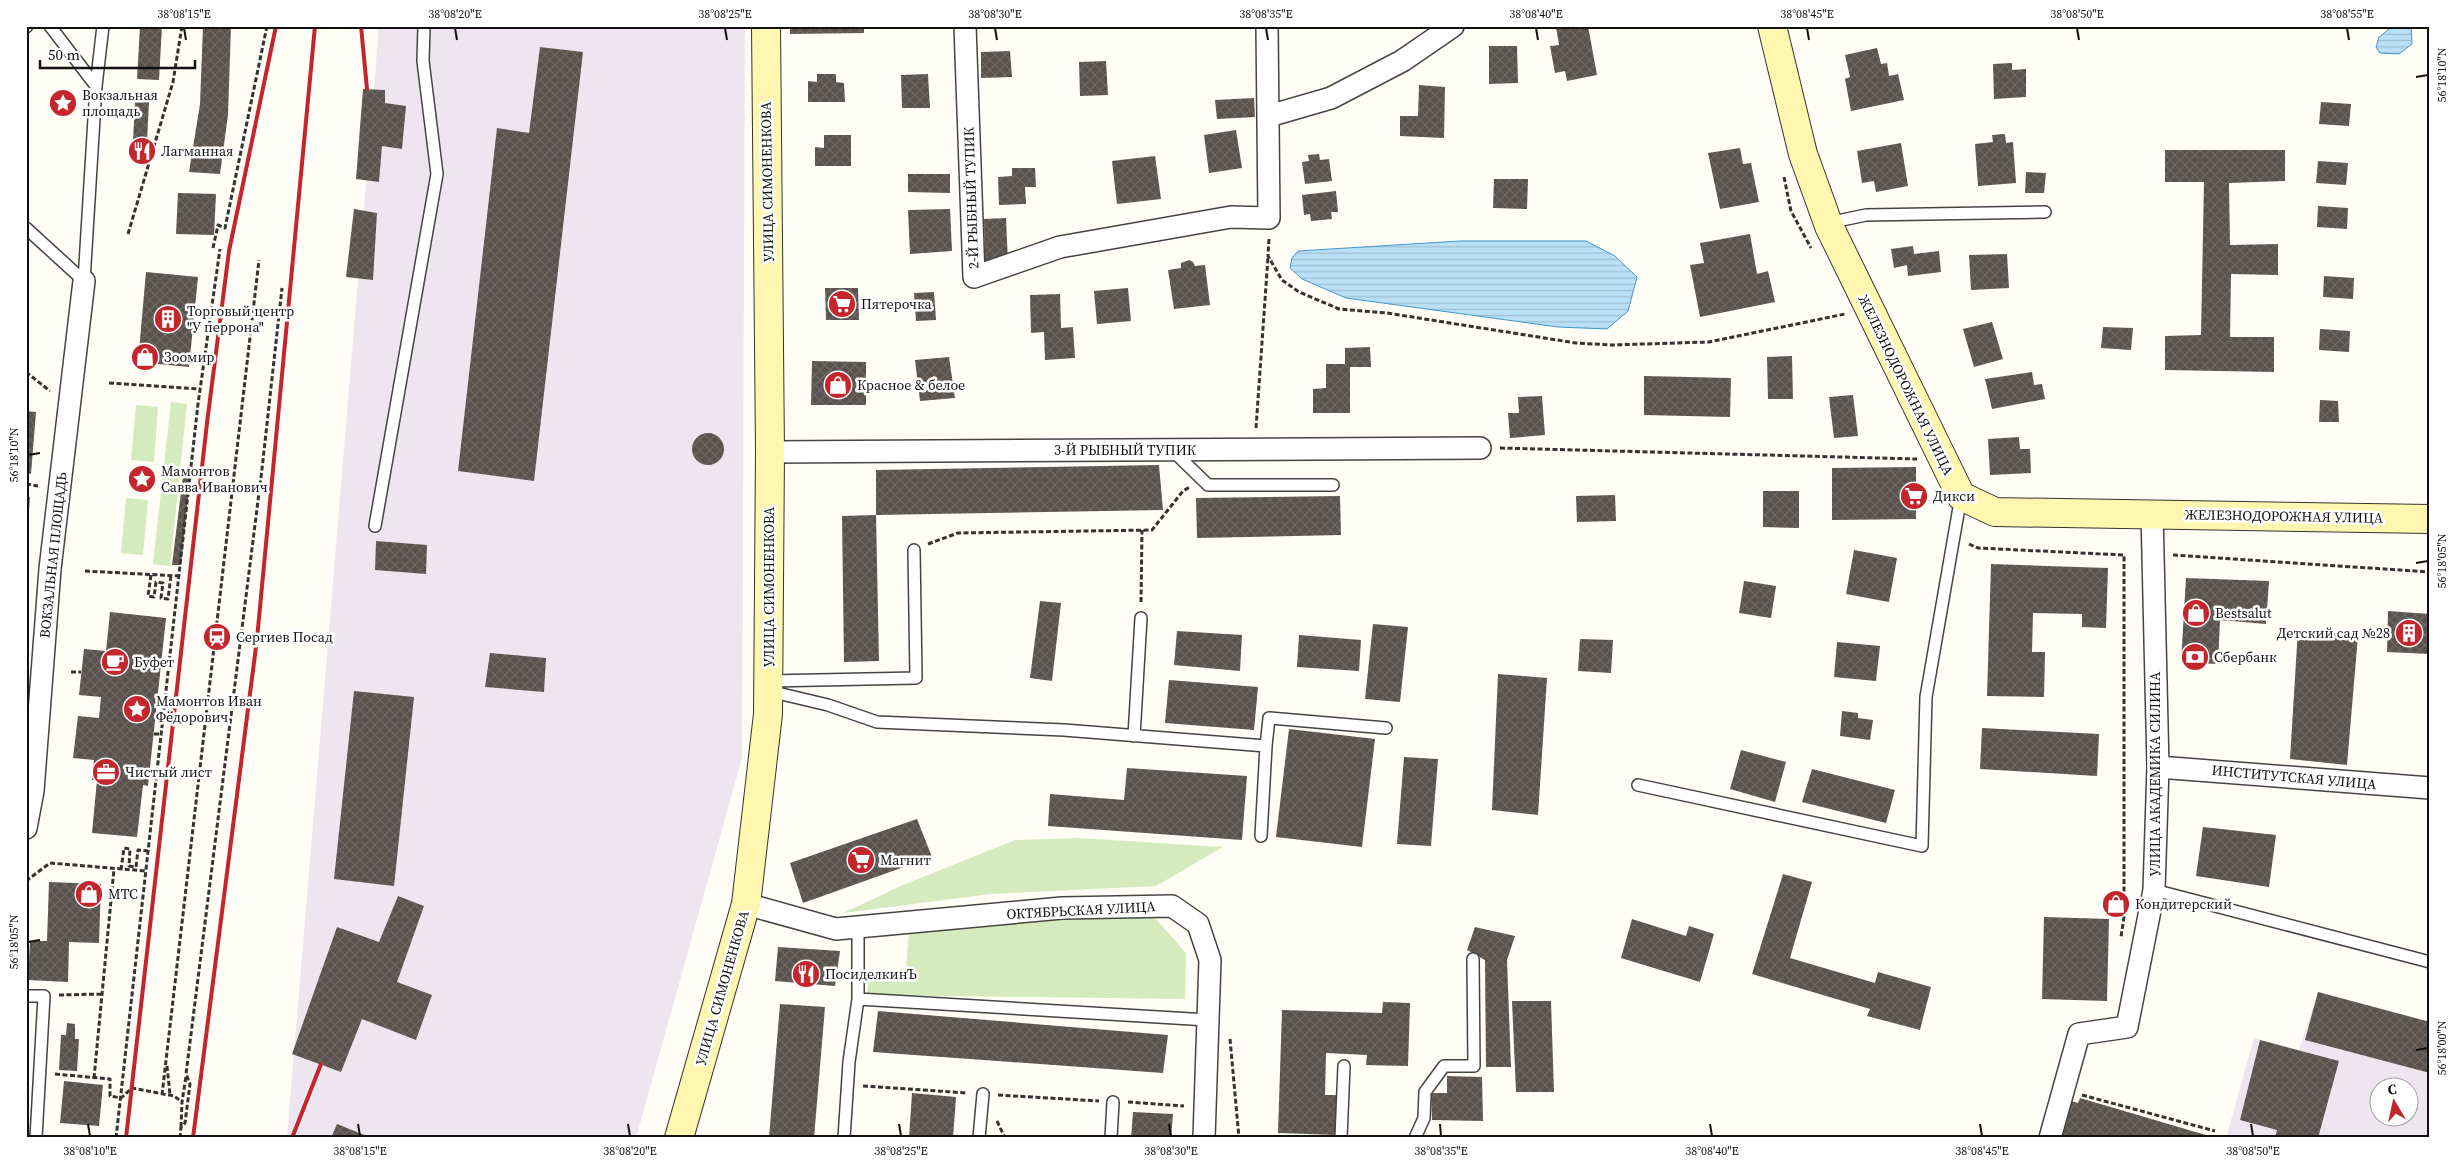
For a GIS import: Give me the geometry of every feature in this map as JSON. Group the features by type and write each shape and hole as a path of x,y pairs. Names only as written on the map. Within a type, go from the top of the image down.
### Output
{"street":[{"name":"УЛИЦА СИМОНЕНКОВА","path":"679,1138 746,904 768,714 770,452 766,26"},
{"name":"2-Й РЫБНЫЙ ТУПИК","path":"965,26 974,277 1060,247 1231,217 1269,218"},
{"path":"1267,26 1269,218"},
{"path":"1269,116 1331,98 1402,61 1453,26"},
{"name":"ЖЕЛЕЗНОДОРОЖНАЯ УЛИЦА","path":"1772,26 1803,154 1829,226 1961,496 1995,512 2430,518"},
{"name":"ВОКЗАЛЬНАЯ ПЛОЩАДЬ","path":"26,828 33,791 50,569 84,281"},
{"name":"3-Й РЫБНЫЙ ТУПИК","path":"770,452 1480,448"},
{"name":"УЛИЦА АКАДЕМИКА СИЛИНА","path":"2050,1138 2079,1034 2127,1027 2154,890 2158,767 2152,513"},
{"name":"ИНСТИТУТСКАЯ УЛИЦА","path":"2158,767 2430,788"},
{"name":"ОКТЯБРЬСКАЯ УЛИЦА","path":"746,904 836,929 1062,908 1172,906 1198,924 1210,960 1204,1138"}],"lane":[{"path":"50,26 96,86"},
{"path":"84,281 96,86 103,26"},
{"path":"375,526 437,174 423,61 424,26"},
{"path":"1829,226 1842,220 1866,216 2045,212"},
{"path":"26,228 84,281"},
{"path":"1172,450 1208,485 1333,485"},
{"path":"1638,785 1922,846 1926,697 1961,496"},
{"path":"769,686 916,678 914,550"},
{"path":"1134,736 1141,618"},
{"path":"769,686 877,722 1064,730 1266,746"},
{"path":"1261,836 1269,718 1386,728"},
{"path":"2154,890 2430,962"},
{"path":"844,1138 858,999 858,927"},
{"path":"1415,1138 1424,1118 1425,1092 1444,1066 1474,1066 1473,960"},
{"path":"26,996 44,996 36,1138"},
{"path":"858,999 1208,1020"},
{"path":"1342,1138 1344,1066"},
{"path":"979,1138 983,1094"},
{"path":"1111,1138 1113,1102"}],"path":[{"path":"128,234 173,82 182,26"},
{"path":"213,248 218,226 225,228 267,26"},
{"path":"1255,449 1269,218"},
{"path":"116,1138 200,389 220,249"},
{"path":"1268,256 1282,280 1299,292 1339,309 1387,313 1576,343 1611,345 1709,342 1868,309"},
{"path":"162,1095 259,260"},
{"path":"180,1138 182,1102 282,288"},
{"path":"26,372 51,391"},
{"path":"109,383 200,389"},
{"path":"1480,448 1943,460"},
{"path":"914,550 958,533 1152,530 1182,492 1203,480"},
{"path":"26,484 38,486"},
{"path":"1141,618 1142,530"},
{"path":"2170,555 2430,572"},
{"path":"85,572 180,576"},
{"path":"151,575 148,596 154,597 156,582 162,583 161,598 168,599 171,575"},
{"path":"71,672 81,672"},
{"path":"154,734 161,734"},
{"path":"121,870 124,848 130,849 129,866 136,867 138,850 148,851"},
{"path":"26,881 50,863 146,871"},
{"path":"94,1078 114,869"},
{"path":"44,996 102,994"},
{"path":"1208,1020 1229,1026 1239,1138"},
{"path":"167,1063 170,1095"},
{"path":"40,1073 110,1079 110,1096 121,1098"},
{"path":"181,1127 185,1123 190,1084 186,1074"},
{"path":"848,1084 1205,1107"},
{"path":"121,1098 132,1088 170,1095 182,1102"},
{"path":"2078,1094 2214,1131"}],"shaded area":[{"path":"379,26 745,26 742,758 636,1138 287,1138"},
{"path":"2318,992 2430,1022 2430,1138 2226,1138 2254,1038 2299,1050"}],"green space":[{"path":"171,402 187,404 170,566 153,564"},
{"path":"136,405 158,407 154,462 131,460"},
{"path":"126,498 148,500 143,555 121,553"},
{"path":"1079,838 1223,847 1156,886 990,894 843,913 903,885 1015,840"},
{"path":"1069,918 1155,918 1186,953 1185,999 867,995 869,974 906,968 909,932"}],"water":[{"path":"2393,26 2411,26 2412,44 2399,54 2380,53 2376,47 2379,37"},
{"path":"1460,241 1586,241 1615,256 1637,277 1628,311 1607,329 1558,327 1346,298 1302,279 1290,268 1292,258 1298,251"}],"building":[{"path":"140,26 162,26 159,80 137,79"},
{"path":"203,26 231,26 228,115 220,174 189,172 200,104"},
{"path":"790,26 864,26 864,33 790,34"},
{"path":"1588,26 1597,75 1567,81 1565,71 1555,73 1550,46 1559,45 1556,27"},
{"path":"1489,46 1517,46 1518,83 1489,84"},
{"path":"540,47 583,52 534,481 458,471 497,128 529,133"},
{"path":"1877,48 1881,64 1887,63 1889,76 1898,74 1904,100 1851,111 1845,79 1850,77 1845,55"},
{"path":"1010,51 1012,77 981,78 981,52"},
{"path":"1106,61 1108,95 1080,96 1079,62"},
{"path":"2012,63 2012,70 2026,69 2026,97 1994,99 1993,64"},
{"path":"817,74 836,74 836,82 844,83 845,102 808,102 808,81 817,82"},
{"path":"928,74 930,108 902,108 901,75"},
{"path":"1419,85 1445,87 1444,138 1400,136 1400,116 1418,116"},
{"path":"363,89 385,90 385,103 406,106 402,149 382,146 379,182 356,179"},
{"path":"1254,98 1255,117 1217,119 1215,100"},
{"path":"135,101 149,102 146,162 132,161"},
{"path":"2321,102 2351,104 2349,126 2319,124"},
{"path":"1236,130 1242,168 1209,173 1204,135"},
{"path":"2005,134 2006,143 2013,142 2016,183 1978,186 1975,144 1993,142 1992,135"},
{"path":"824,135 851,135 851,166 815,166 815,147 824,148"},
{"path":"1901,143 1908,186 1876,192 1874,181 1862,183 1857,151"},
{"path":"1740,148 1743,164 1751,163 1759,202 1720,209 1708,153"},
{"path":"2165,150 2285,150 2285,181 2229,183 2230,245 2278,244 2278,275 2231,274 2230,337 2274,337 2274,372 2165,370 2165,336 2201,335 2204,182 2165,182"},
{"path":"1319,154 1320,160 1329,159 1332,181 1305,184 1302,162 1309,161 1308,155"},
{"path":"1155,156 1161,199 1117,204 1112,161"},
{"path":"2318,161 2348,163 2346,185 2316,183"},
{"path":"1012,168 1035,168 1036,187 1025,187 1026,204 999,205 998,177 1012,176"},
{"path":"2026,172 2046,173 2044,193 2025,193"},
{"path":"908,174 950,174 950,193 908,192"},
{"path":"1494,179 1528,179 1527,209 1493,208"},
{"path":"1336,191 1338,212 1331,212 1332,219 1311,221 1310,214 1304,215 1302,195"},
{"path":"178,193 216,194 214,235 176,234"},
{"path":"2318,206 2348,208 2347,229 2317,227"},
{"path":"354,209 377,213 373,280 346,277"},
{"path":"950,209 952,251 910,254 908,210"},
{"path":"1006,218 1008,262 985,262 984,219"},
{"path":"1750,234 1757,274 1768,271 1775,302 1700,317 1690,265 1704,263 1700,243"},
{"path":"1913,246 1914,254 1939,251 1941,272 1908,276 1907,265 1894,268 1891,249"},
{"path":"2007,254 2009,288 1971,290 1969,255"},
{"path":"1189,260 1195,266 1205,265 1210,305 1174,309 1168,270 1181,268 1181,263"},
{"name":"Торговый центр \"У перрона\"","path":"146,272 198,277 189,367 138,362"},
{"path":"2324,276 2354,278 2353,299 2323,297"},
{"path":"825,288 858,288 859,320 826,320"},
{"path":"1128,288 1131,321 1097,324 1094,291"},
{"path":"934,292 936,320 916,321 914,293"},
{"path":"1060,294 1061,328 1073,327 1075,358 1045,360 1044,332 1031,333 1030,295"},
{"path":"1992,322 2003,359 1974,367 1963,329"},
{"path":"2103,327 2133,328 2131,350 2101,348"},
{"path":"2320,329 2350,331 2349,352 2319,350"},
{"path":"1370,347 1371,367 1350,367 1350,413 1313,413 1313,389 1326,388 1326,364 1345,364 1345,348"},
{"path":"1792,356 1793,399 1768,399 1767,357"},
{"path":"949,357 955,398 920,401 915,360"},
{"path":"812,361 866,362 866,405 811,405"},
{"path":"2032,372 2034,385 2042,384 2045,399 1992,409 1985,379"},
{"path":"1644,376 1731,378 1730,417 1644,415"},
{"path":"1853,395 1858,436 1834,438 1829,397"},
{"path":"1542,396 1545,435 1510,438 1508,413 1519,413 1518,397"},
{"path":"2320,400 2338,401 2339,422 2319,422"},
{"path":"26,411 36,412 31,474 26,473"},
{"path":"708,433 719,438 724,449 719,460 708,465 697,460 692,449 697,438"},
{"path":"2019,437 2020,449 2030,449 2031,473 1990,475 1988,439"},
{"path":"1159,465 1163,510 876,515 876,470"},
{"path":"1916,467 1916,519 1832,520 1832,468"},
{"path":"184,468 191,468 181,565 172,565"},
{"path":"1763,491 1799,491 1799,528 1763,527"},
{"path":"1615,495 1616,521 1577,522 1576,496"},
{"path":"1340,496 1341,535 1197,538 1196,498"},
{"path":"26,497 30,497 28,522 26,522"},
{"path":"876,515 879,661 844,662 842,516"},
{"path":"376,541 427,545 426,574 375,570"},
{"path":"1854,550 1897,558 1889,602 1846,594"},
{"path":"1991,564 2108,568 2106,628 2082,627 2082,614 2033,613 2032,652 2045,652 2044,697 1987,696"},
{"path":"2186,578 2269,581 2266,624 2220,620 2218,664 2181,662"},
{"path":"1744,581 1776,586 1771,618 1739,613"},
{"path":"1040,601 1061,603 1052,681 1030,678"},
{"name":"Детский сад №28","path":"2388,611 2430,614 2430,654 2387,652"},
{"path":"110,612 166,618 148,786 143,785 137,837 92,833 97,780 92,780 94,760 73,758 78,716 99,718 101,697 79,695 84,649 106,651"},
{"path":"1373,624 1408,627 1400,702 1365,699"},
{"path":"2298,629 2358,636 2347,765 2290,759"},
{"path":"1177,631 1242,635 1240,671 1174,665"},
{"path":"1299,635 1361,640 1359,671 1297,667"},
{"path":"1580,639 1613,640 1611,673 1578,671"},
{"path":"1837,642 1880,646 1876,681 1834,677"},
{"path":"490,653 546,658 544,692 485,687"},
{"path":"1498,674 1547,678 1538,815 1492,810"},
{"path":"1169,680 1258,687 1254,730 1165,723"},
{"path":"354,691 414,697 394,886 334,879"},
{"path":"1842,711 1858,713 1858,718 1873,720 1870,740 1840,736"},
{"path":"1982,728 2099,734 2097,776 1980,769"},
{"path":"1289,729 1375,739 1362,847 1276,837"},
{"path":"1741,750 1786,762 1775,802 1730,789"},
{"path":"1404,757 1438,759 1431,846 1397,844"},
{"path":"1127,768 1247,776 1242,840 1048,826 1050,794 1124,800"},
{"path":"1812,769 1895,790 1886,823 1802,802"},
{"name":"Магнит","path":"917,819 932,857 803,903 790,863"},
{"path":"2203,827 2276,835 2269,887 2196,876"},
{"path":"1783,874 1812,882 1790,958 1875,983 1878,972 1931,987 1920,1030 1867,1016 1870,1009 1752,974"},
{"path":"49,882 101,884 99,943 69,942 68,982 28,980 30,941 47,941"},
{"path":"398,896 424,906 397,982 432,995 416,1040 362,1019 341,1072 292,1054 337,927 379,942"},
{"path":"2044,917 2109,919 2107,1001 2042,999"},
{"path":"1632,919 1686,936 1689,926 1714,934 1700,982 1621,958"},
{"path":"1475,927 1515,936 1507,960 1511,1067 1486,1067 1485,960 1467,950"},
{"name":"ПосиделкинЪ","path":"778,947 840,951 835,986 775,981"},
{"path":"2318,992 2430,1022 2430,1073 2305,1040"},
{"path":"1512,1001 1551,1001 1554,1092 1516,1092"},
{"path":"1383,1002 1410,1003 1408,1066 1366,1065 1367,1055 1326,1053 1325,1095 1339,1095 1337,1135 1278,1133 1282,1010 1382,1013"},
{"path":"780,1004 825,1007 814,1138 769,1138"},
{"path":"878,1011 1168,1035 1163,1073 873,1052"},
{"path":"67,1023 75,1024 75,1039 79,1039 77,1071 59,1070 61,1035 66,1035"},
{"path":"2260,1040 2339,1061 2318,1138 2275,1138 2277,1130 2240,1120"},
{"path":"1447,1076 1482,1077 1483,1121 1432,1120 1431,1093 1447,1093"},
{"path":"64,1081 103,1085 99,1126 60,1123"},
{"path":"912,1093 956,1097 953,1138 909,1138"},
{"path":"2061,1098 2078,1103 2080,1098 2216,1138 2051,1138"},
{"path":"1133,1112 1173,1114 1171,1138 1131,1138"},
{"path":"337,1124 372,1138 331,1138"}],"railway":[{"path":"126,1138 207,423 229,251 276,26"},
{"path":"193,1138 257,639 315,26"},
{"path":"361,26 367,89"},
{"path":"292,1138 321,1064"}],"place":[{"name":"Вокзальная площадь","path":"63,103"},
{"name":"Лагманная","path":"142,151"},
{"name":"Пятерочка","path":"842,304"},
{"name":"Торговый центр \"У перрона\"","path":"168,319"},
{"name":"Зоомир","path":"145,357"},
{"name":"Красное & белое","path":"838,385"},
{"name":"Мамонтов Савва Иванович","path":"142,479"},
{"name":"Дикси","path":"1914,496"},
{"name":"Bestsalut","path":"2196,613"},
{"name":"Детский сад №28","path":"2409,633"},
{"name":"Сергиев Посад","path":"217,637"},
{"name":"Сбербанк","path":"2195,657"},
{"name":"Буфет","path":"115,662"},
{"name":"Мамонтов Иван Фёдорович","path":"137,709"},
{"name":"Чистый лист","path":"106,772"},
{"name":"Магнит","path":"861,860"},
{"name":"МТС","path":"89,894"},
{"name":"Кондитерский","path":"2116,904"},
{"name":"ПосиделкинЪ","path":"806,974"}]}
